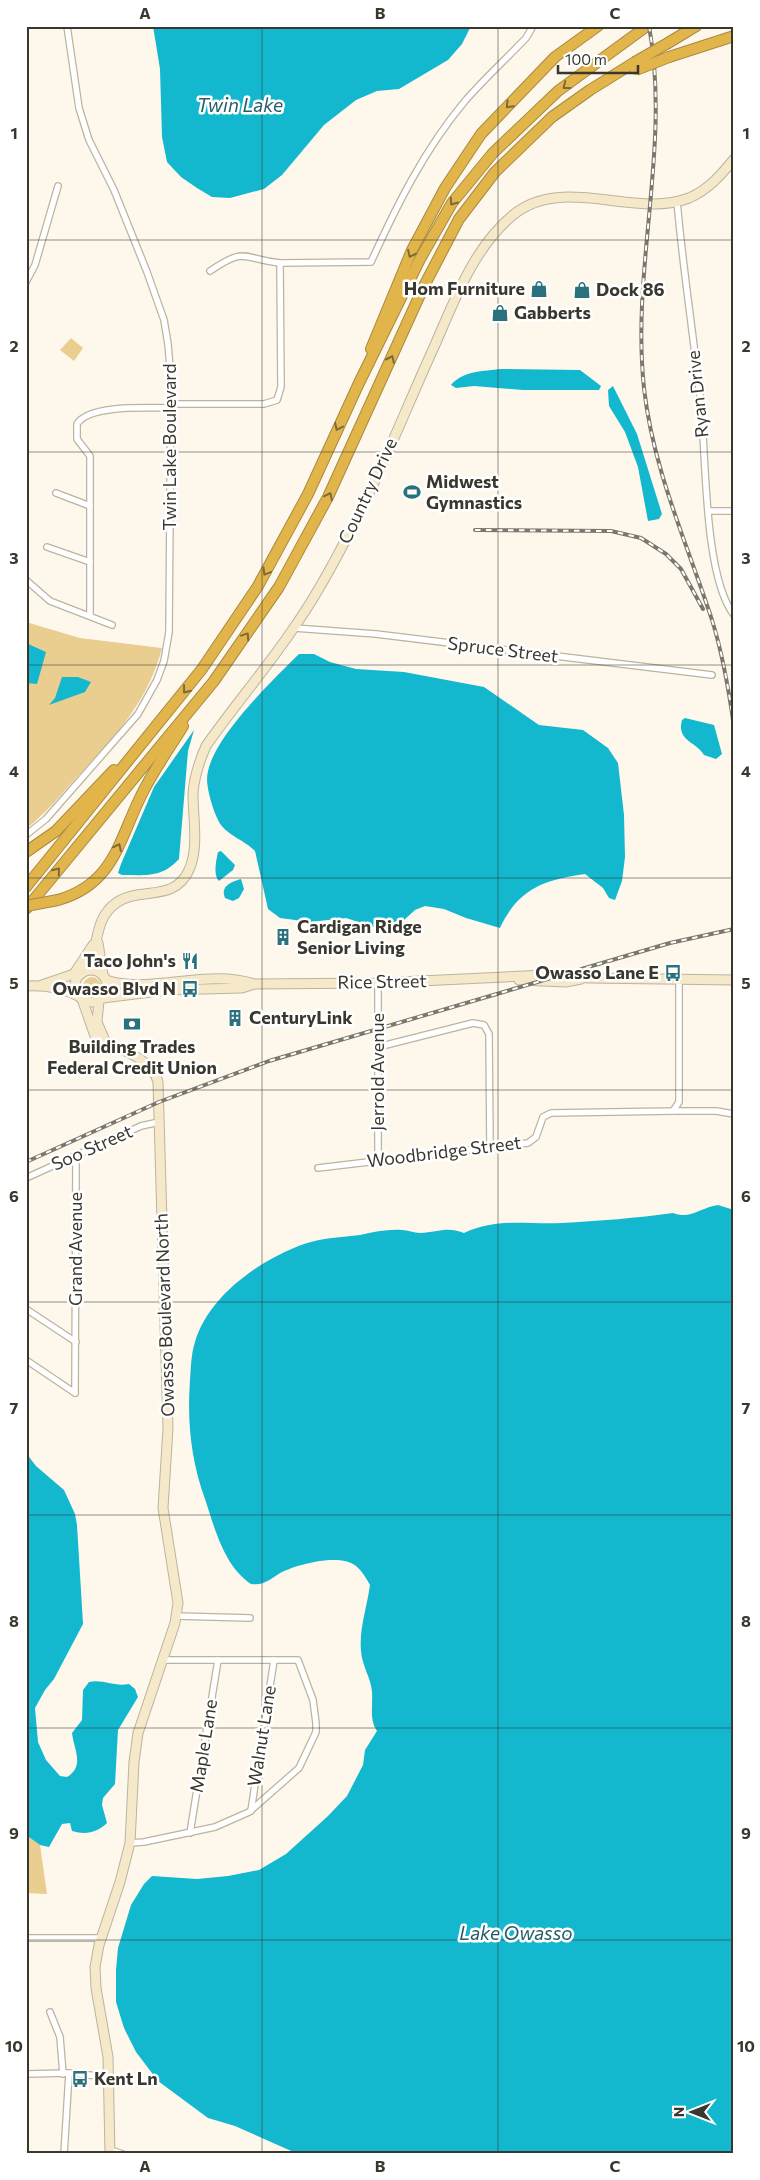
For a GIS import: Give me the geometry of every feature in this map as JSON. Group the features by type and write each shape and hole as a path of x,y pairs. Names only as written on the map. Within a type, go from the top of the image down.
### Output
{"highway":[{"path":"359,382 376,333 412,250 455,172 481,134 555,57 598,26"},
{"path":"26,887 170,711 234,623 276,556 308,494 359,382 420,259 452,203 492,153 558,91 647,26"},
{"path":"26,907 76,894 91,886 106,868 153,773 279,587 313,527 422,288 459,220 495,172 552,117 590,90 635,66 696,26"},
{"path":"635,66 734,36"},
{"path":"26,907 236,651"},
{"path":"26,852 60,826 170,711"}],"street":[{"name":"Twin Lake Boulevard","path":"26,835 46,819 127,728 150,696 164,661 170,618 170,362 164,320 147,272 114,190 90,140 79,108 67,26"},
{"path":"210,271 234,256 250,256 264,261 280,262 371,262 404,192 432,147 464,102 526,38 533,26"},
{"name":"Country Drive","path":"80,973 106,913 117,902 133,896 168,891 185,877 193,854 193,794 198,764 206,746 294,628 348,535 464,281 497,231 512,215 526,206 556,198 677,202 702,191 719,178 734,159"},
{"path":"26,282 35,265 58,186"},
{"name":"Ryan Drive","path":"677,202 701,406 714,557 720,586 734,615"},
{"path":"90,615 90,456 75,434 79,420 87,414 118,409 264,404 277,400 281,387 280,262"},
{"path":"56,493 90,506"},
{"path":"709,511 734,511"},
{"path":"47,547 90,562"},
{"path":"26,580 50,601 112,625"},
{"name":"Spruce Street","path":"294,628 376,634 712,675"},
{"path":"95,940 107,989 101,999 97,1022 105,1041"},
{"path":"42,985 80,973 95,971 104,978"},
{"path":"80,973 75,987 80,997"},
{"name":"Rice Street","path":"104,978 124,984 180,980 242,980 254,984 378,984 511,978 534,982 566,982 588,978 734,980"},
{"path":"674,1110 679,1102 679,980"},
{"name":"Rice Street","path":"101,999 167,990 242,988 254,984"},
{"name":"Jerrold Avenue","path":"378,984 378,1160"},
{"path":"26,986 42,985 65,989 90,1002 101,999"},
{"name":"Owasso Boulevard North","path":"80,997 93,1034 142,1061 154,1072 158,1082 168,1428 163,1508 178,1592 176,1616 163,1660 141,1721 135,1747 130,1843 120,1882 101,1938 95,1978 108,2047 110,2152"},
{"path":"378,1048 473,1023 484,1025 489,1034 490,1147"},
{"name":"Woodbridge Street","path":"318,1168 532,1140 536,1137 543,1117 551,1113 716,1110 734,1114"},
{"name":"Soo Street","path":"26,1178 141,1126 159,1122"},
{"name":"Grand Avenue","path":"26,1360 75,1393 76,1155"},
{"path":"26,1309 76,1342"},
{"path":"176,1616 250,1618"},
{"path":"130,1843 215,1827 250,1811 299,1768 316,1732 313,1700 298,1660 163,1660"},
{"name":"Maple Lane","path":"190,1833 218,1660"},
{"name":"Walnut Lane","path":"250,1811 274,1660"},
{"path":"26,1938 101,1938"},
{"path":"50,2012 60,2037 66,2074 64,2154"},
{"path":"26,2074 109,2077"},
{"path":"110,2152 122,2154"}],"shaded area":[{"path":"71,338 83,348 74,361 60,350"},
{"path":"26,622 80,638 162,648 156,668 139,703 117,733 59,797 26,829"},
{"path":"92,977 98,980 101,986 98,992 92,995 86,992 83,986 86,980"},
{"path":"26,1835 40,1845 47,1894 26,1893"}],"water":[{"name":"Twin Lake","path":"153,26 471,26 462,44 448,60 399,89 377,91 356,100 324,125 282,175 264,189 230,198 212,197 181,177 167,162 162,137 160,69"},
{"path":"501,369 580,370 601,386 599,390 523,390 474,386 456,388 451,385 467,374"},
{"path":"613,386 637,434 662,514 659,519 648,521 638,467 625,432 609,406 608,390"},
{"path":"26,643 46,652 37,684 26,683"},
{"path":"299,654 314,654 330,662 356,669 404,672 484,687 539,725 583,730 608,748 618,763 624,815 625,857 622,881 615,900 609,898 603,888 585,874 557,879 534,888 524,895 507,914 500,928 444,909 425,906 415,910 403,921 380,929 346,918 310,922 280,918 268,909 255,851 230,834 221,825 212,806 207,779 210,764 218,747 230,730 259,695"},
{"path":"62,677 78,677 91,682 85,692 49,705 55,698"},
{"path":"685,718 714,725 722,754 716,759 704,755 684,737 681,727 682,720"},
{"path":"194,730 188,751 179,859 166,870 153,874 122,875 118,873 154,787"},
{"path":"221,851 235,865 233,870 219,881 216,875 216,868 218,852"},
{"path":"241,879 244,889 239,898 233,901 225,898 224,890 227,885"},
{"name":"Lake Owasso","path":"718,1205 734,1210 734,2154 298,2154 235,2126 208,2118 158,2081 136,2052 124,2028 116,2002 116,1970 118,1948 131,1905 144,1884 152,1876 197,1879 228,1876 259,1870 286,1854 347,1796 363,1765 365,1750 377,1731 372,1717 371,1687 361,1651 362,1626 370,1585 360,1570 349,1562 340,1560 319,1561 289,1569 264,1583 251,1584 234,1567 222,1546 200,1484 191,1441 189,1396 192,1356 202,1325 212,1309 238,1281 270,1259 318,1240 392,1230 420,1233 447,1230 464,1233 501,1223 576,1222 673,1213 685,1215"},
{"path":"26,1453 36,1466 64,1490 75,1514 77,1525 83,1624 54,1679 35,1708 38,1742 46,1760 60,1776 67,1777 76,1768 77,1757 72,1733 82,1720 83,1690 89,1682 99,1681 118,1685 129,1684 135,1689 138,1697 118,1730 115,1784 103,1798 102,1805 107,1823 95,1831 86,1833 72,1831 70,1823 62,1824 49,1847 40,1845 26,1835"}],"railway":[{"path":"649,26 655,71 656,117 642,297 641,343 644,388 648,418 663,477 716,633 734,727"},
{"path":"475,530 611,531 641,538 666,554 681,569 703,609"},
{"path":"26,1162 159,1102 269,1061 670,943 734,929"}],"place":[{"name":"Hom Furniture","path":"539,289"},
{"name":"Dock 86","path":"582,290"},
{"name":"Gabberts","path":"500,313"},
{"name":"Midwest Gymnastics","path":"412,492"},
{"name":"Cardigan Ridge Senior Living","path":"283,937"},
{"name":"Taco John's","path":"190,961"},
{"name":"Owasso Lane E","path":"673,973"},
{"name":"Owasso Blvd N","path":"190,989"},
{"name":"CenturyLink","path":"235,1018"},
{"name":"Building Trades Federal Credit Union","path":"132,1024"},
{"name":"Kent Ln","path":"80,2079"}]}
